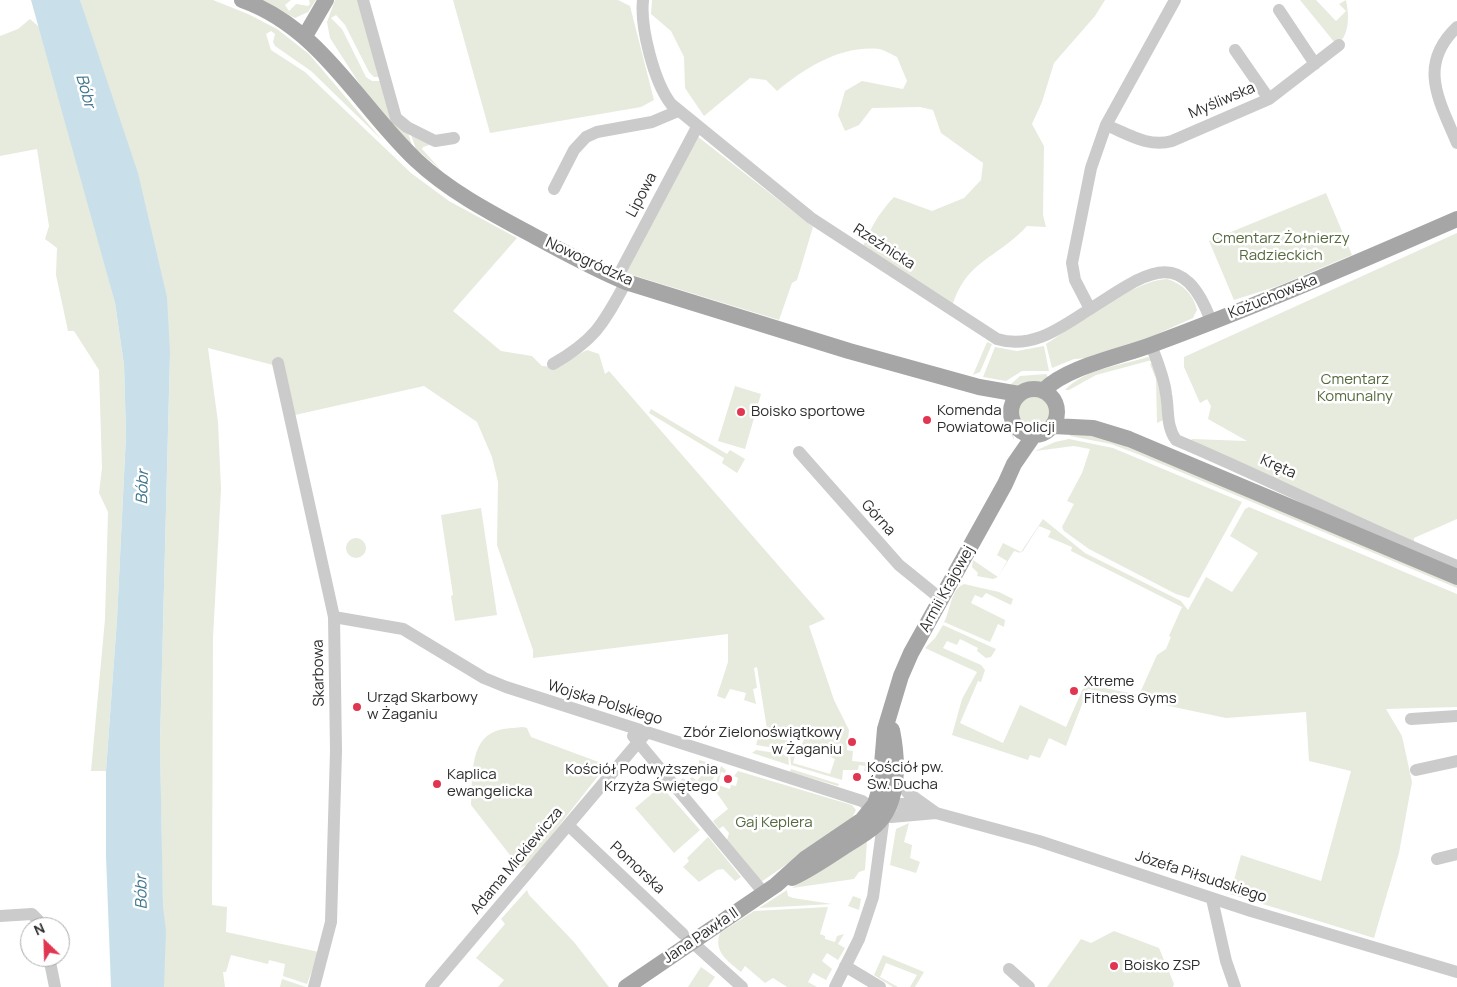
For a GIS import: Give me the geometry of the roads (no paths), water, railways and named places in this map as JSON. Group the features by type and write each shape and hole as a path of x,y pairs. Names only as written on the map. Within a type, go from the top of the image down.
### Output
{"main road":[{"name":"Nowogródzka","path":"242,0 268,11 305,36 335,65 390,133 442,182 509,223 621,280 849,351 979,387 1019,394"},
{"path":"305,36 326,0"},
{"name":"Kożuchowska","path":"1052,408 1061,389 1085,368 1151,345 1308,284 1457,219"},
{"name":"Nowogródzka","path":"979,387 1001,401 1014,420"},
{"path":"1052,408 1045,433 1034,435 1022,432 1014,420 1013,403 1019,394 1031,389 1052,408 1093,428 1157,450 1457,577"},
{"name":"Armii Krajowej","path":"1014,420 1018,434 1014,464"},
{"name":"Armii Krajowej","path":"882,809 878,796 884,729 890,718 904,668 1005,484 1014,464 1034,435"},
{"name":"Armii Krajowej","path":"882,809 896,779 893,733 890,718"},
{"name":"Jana Pawła II","path":"626,987 688,938 770,889 806,858 862,820 882,809"}],"street":[{"path":"362,0 396,118 408,127 435,141 454,138"},
{"name":"Rzeźnicka","path":"643,0 644,24 656,74 666,98 678,111 811,218 997,339 1018,343 1030,342 1049,334 1139,279 1153,273 1166,272 1177,274 1188,280 1198,291 1210,322"},
{"path":"1090,309 1075,280 1072,263 1091,168 1106,125 1175,0"},
{"path":"1278,10 1315,64"},
{"path":"1457,28 1443,43 1435,61 1433,77 1438,98 1457,143"},
{"name":"Myśliwska","path":"1106,125 1148,143 1160,145 1269,99 1339,45"},
{"path":"1235,50 1269,99"},
{"path":"554,189 574,150 586,137 597,132 652,122 678,111"},
{"name":"Lipowa","path":"553,364 581,347 594,335 608,316 621,280 696,127"},
{"name":"Kręta","path":"1151,345 1162,372 1168,422 1176,440 1296,493 1350,520 1457,566"},
{"name":"Skarbowa","path":"278,363 334,617 336,751 331,922 314,987"},
{"name":"Górna","path":"798,452 899,565 941,599"},
{"name":"Wojska Polskiego","path":"334,617 403,629 491,682 625,727 642,738 862,801 882,809"},
{"path":"1411,719 1457,716"},
{"path":"642,738 770,889"},
{"name":"Adama Mickiewicza","path":"431,987 642,738"},
{"path":"1416,770 1457,761"},
{"name":"Józefa Piłsudskiego","path":"896,779 920,803 936,812 1040,841 1212,899 1457,972"},
{"path":"835,987 865,924 876,885 882,809 920,803"},
{"name":"Józefa Piłsudskiego","path":"882,809 892,818 936,812"},
{"name":"Pomorska","path":"568,825 742,987"},
{"path":"1437,859 1457,854"},
{"path":"1212,899 1226,961 1235,987"},
{"path":"0,916 32,914 35,917"},
{"path":"845,966 880,987"},
{"path":"50,967 55,987"},
{"path":"1010,969 1029,987"}],"water":[{"name":"Bóbr","path":"31,0 80,0 138,173 167,297 170,353 160,743 163,906 166,931 164,987 111,987 106,856 106,771 117,619 126,435 124,365 115,303"}],"place":[{"name":"Boisko sportowe","path":"741,412"},
{"name":"Komenda Powiatowa Policji","path":"927,420"},
{"name":"Xtreme Fitness Gyms","path":"1074,691"},
{"name":"Urząd Skarbowy w Żaganiu","path":"357,707"},
{"name":"Zbór Zielonoświątkowy w Żaganiu","path":"852,742"},
{"name":"Kościół pw. Św. Ducha","path":"857,777"},
{"name":"Kościół Podwyższenia Krzyża Świętego","path":"728,779"},
{"name":"Kaplica ewangelicka","path":"437,784"},
{"name":"Boisko ZSP","path":"1114,966"}],"park label":[{"name":"Cmentarz Żołnierzy Radzieckich","path":"1281,248"},
{"name":"Cmentarz Komunalny","path":"1355,388"},
{"name":"Gaj Keplera","path":"774,823"}]}
